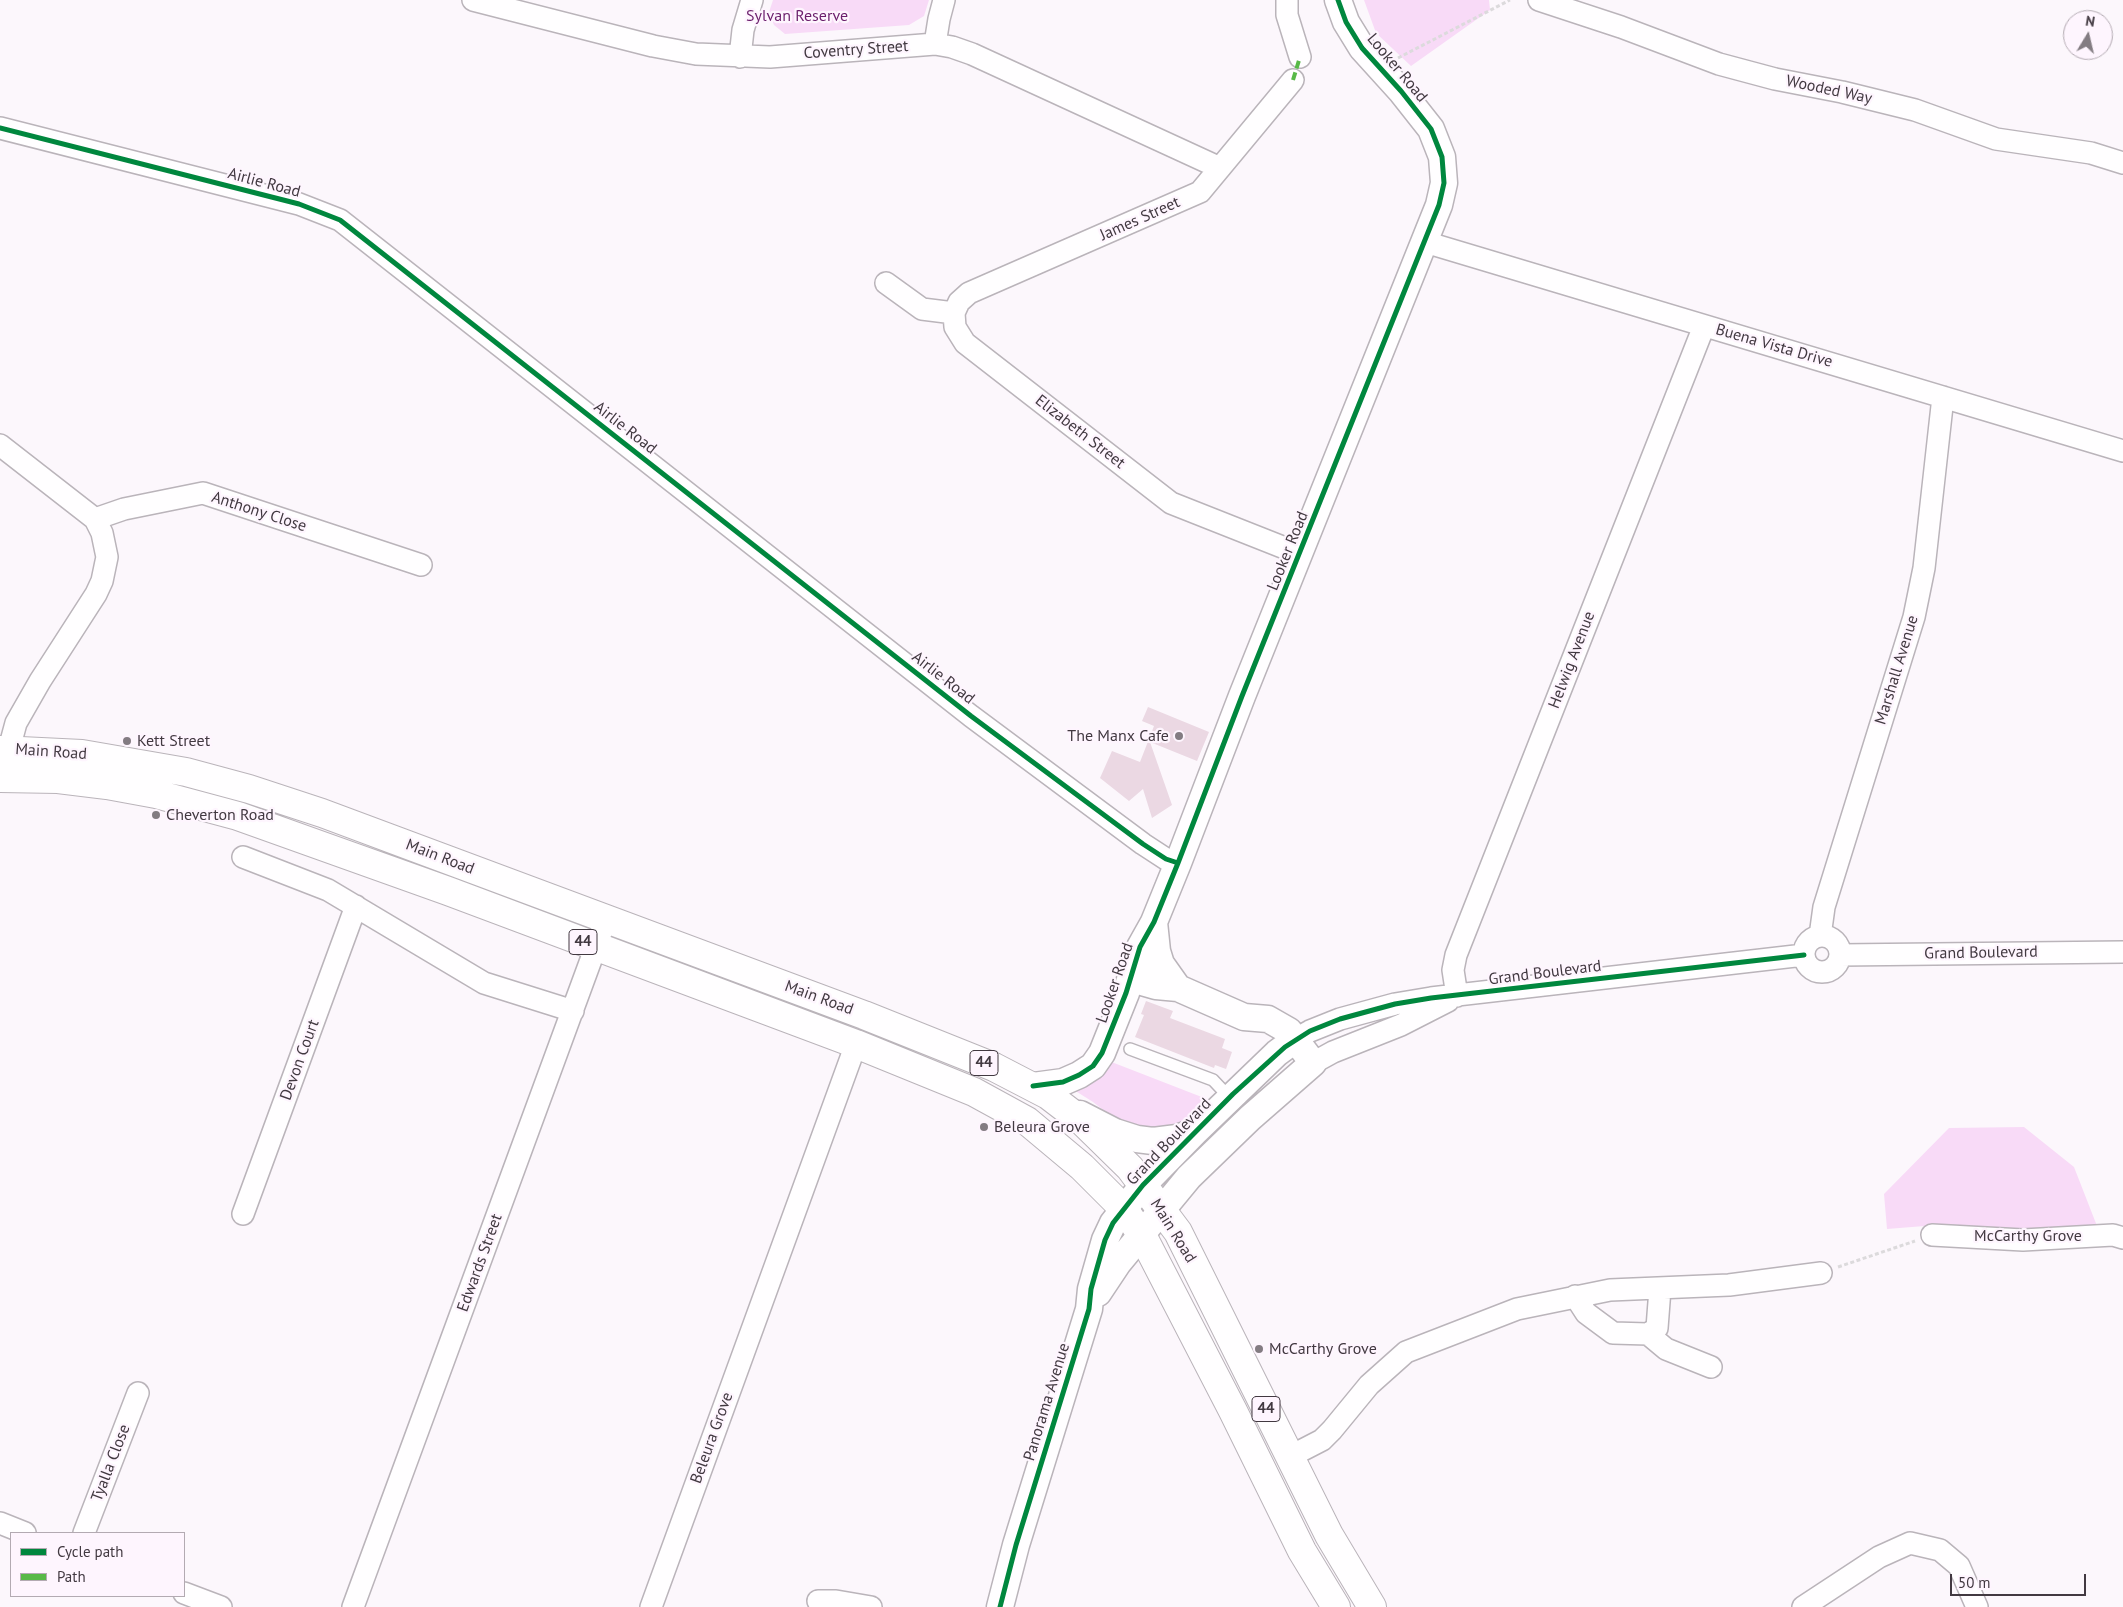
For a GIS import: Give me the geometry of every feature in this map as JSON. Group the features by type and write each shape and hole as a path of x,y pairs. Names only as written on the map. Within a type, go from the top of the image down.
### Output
{"main road":[{"name":"Main Road","path":"4,749 82,754 127,760 186,772 249,789 331,816 864,1015 994,1067 1032,1086 1060,1103 1103,1140 1143,1185 1178,1232 1329,1535 1372,1607"},
{"name":"Main Road","path":"4,778 58,779 107,785 156,794 238,816 421,881 856,1044 974,1092 1026,1121 1076,1161 1123,1208 1142,1235 1237,1419 1302,1551 1336,1607"}],"street":[{"name":"Coventry Street","path":"473,0 653,46 696,54 770,57 935,44 952,47 972,54 1220,168"},
{"path":"740,57 743,30 752,0"},
{"path":"935,44 944,0"},
{"path":"1287,0 1287,15 1300,57"},
{"name":"Looker Road","path":"1032,1086 1063,1082 1079,1076 1093,1066 1107,1043 1126,993 1140,947 1154,922 1178,863 1242,696 1425,242 1438,205 1444,183 1442,157 1431,129 1401,91 1362,48 1346,22 1338,0"},
{"name":"Wooded Way","path":"1539,0 1621,26 1728,66 1775,79 1842,92 1915,110 1996,139 2091,153 2123,163"},
{"name":"James Street","path":"954,313 959,302 969,294 1194,195 1205,186 1293,80"},
{"name":"Airlie Road","path":"0,128 298,204 340,220 971,716 1143,844 1166,859 1178,863"},
{"name":"Buena Vista Drive","path":"1425,242 2123,451"},
{"path":"886,283 922,309 954,313"},
{"name":"Elizabeth Street","path":"954,313 955,327 965,343 1171,503 1300,554"},
{"name":"Helwig Avenue","path":"1457,996 1453,970 1456,955 1704,326"},
{"name":"Marshall Avenue","path":"1820,936 1824,907 1914,617 1924,568 1943,397"},
{"path":"0,445 95,519 102,532 107,557 102,581 96,594 24,708 4,749 4,778"},
{"name":"Anthony Close","path":"95,519 124,509 203,493 421,565"},
{"path":"243,858 328,890 484,983 573,1011"},
{"name":"Devon Court","path":"243,1214 356,906"},
{"name":"Edwards Street","path":"353,1607 597,948 606,919"},
{"path":"1154,922 1157,951 1161,964 1178,988"},
{"path":"1820,936 1834,941 1840,954 1836,966 1822,972 1811,969 1806,963 1804,955 1808,942 1820,936"},
{"name":"Grand Boulevard","path":"1840,954 2123,952"},
{"name":"Grand Boulevard","path":"1162,1209 1189,1177 1287,1046 1318,1028 1364,1011 1413,1001 1804,955"},
{"path":"1134,966 1142,982 1156,986 1178,988 1244,1017 1258,1034 1287,1046 1305,1069"},
{"name":"Grand Boulevard","path":"1123,1208 1195,1132 1240,1108 1333,1052 1409,1021 1457,996"},
{"name":"Beleura Grove","path":"651,1607 856,1044"},
{"path":"1060,1103 1108,1129 1137,1139 1153,1141 1177,1138 1195,1132"},
{"name":"Panorama Avenue","path":"1000,1607 1016,1545 1089,1309 1091,1289 1105,1240 1123,1208"},
{"name":"Panorama Avenue","path":"1089,1309 1108,1276 1162,1209"},
{"name":"McCarthy Grove","path":"1932,1235 2023,1240 2113,1235 2123,1238"},
{"path":"1291,1456 1322,1440 1369,1385 1406,1352 1517,1309 1610,1290 1729,1285 1821,1273"},
{"path":"1648,1334 1656,1328 1660,1289"},
{"path":"1575,1296 1586,1313 1613,1333 1648,1334 1666,1349 1711,1367"},
{"name":"Tyalla Close","path":"84,1532 138,1392"},
{"path":"0,1523 22,1532"},
{"path":"1803,1607 1879,1557 1910,1543 1940,1550 1959,1566 1977,1607"},
{"path":"185,1593 221,1607"},
{"path":"818,1601 836,1601 871,1607"}],"lane":[{"path":"1130,1049 1213,1080 1240,1108"}],"path":[{"path":"1380,67 1510,0"},
{"path":"1821,1273 1932,1235"}],"green space":[{"name":"Sylvan Reserve","path":"773,0 929,0 924,16 909,25 785,34 774,25 769,12"},
{"path":"1364,0 1489,0 1490,10 1411,66 1376,33"},
{"path":"1109,1061 1212,1101 1191,1122 1156,1135 1116,1120 1074,1090"},
{"path":"2024,1127 2074,1167 2097,1226 2013,1230 1937,1225 1887,1229 1884,1194 1949,1128"}],"building":[{"path":"1148,707 1209,732 1197,761 1150,742 1172,805 1152,818 1143,789 1129,801 1100,778 1112,751 1140,762 1154,726 1142,721"},
{"path":"1146,1001 1173,1011 1170,1018 1225,1039 1222,1048 1232,1052 1226,1069 1215,1065 1214,1068 1135,1037 1144,1015 1141,1014"}],"marked path":[{"path":"1293,80 1300,57"}],"cycle path":[{"path":"1033,1086 1063,1082 1079,1075 1093,1066 1102,1053 1126,993 1140,947 1154,922 1178,863 1242,696 1439,205 1444,183 1442,157 1431,129 1401,91 1362,48 1346,22 1338,0"},
{"path":"0,128 299,204 340,220 971,716 1143,844 1166,859 1178,863"},
{"path":"1000,1607 1016,1545 1089,1309 1091,1289 1105,1240 1113,1223 1143,1185 1233,1094 1285,1047 1310,1031 1340,1019 1395,1004 1431,998 1804,955"}],"place":[{"name":"The Manx Cafe","path":"1179,736"},
{"name":"Kett Street","path":"127,741"},
{"name":"Cheverton Road","path":"156,815"},
{"name":"Beleura Grove","path":"984,1127"},
{"name":"McCarthy Grove","path":"1259,1349"}]}
